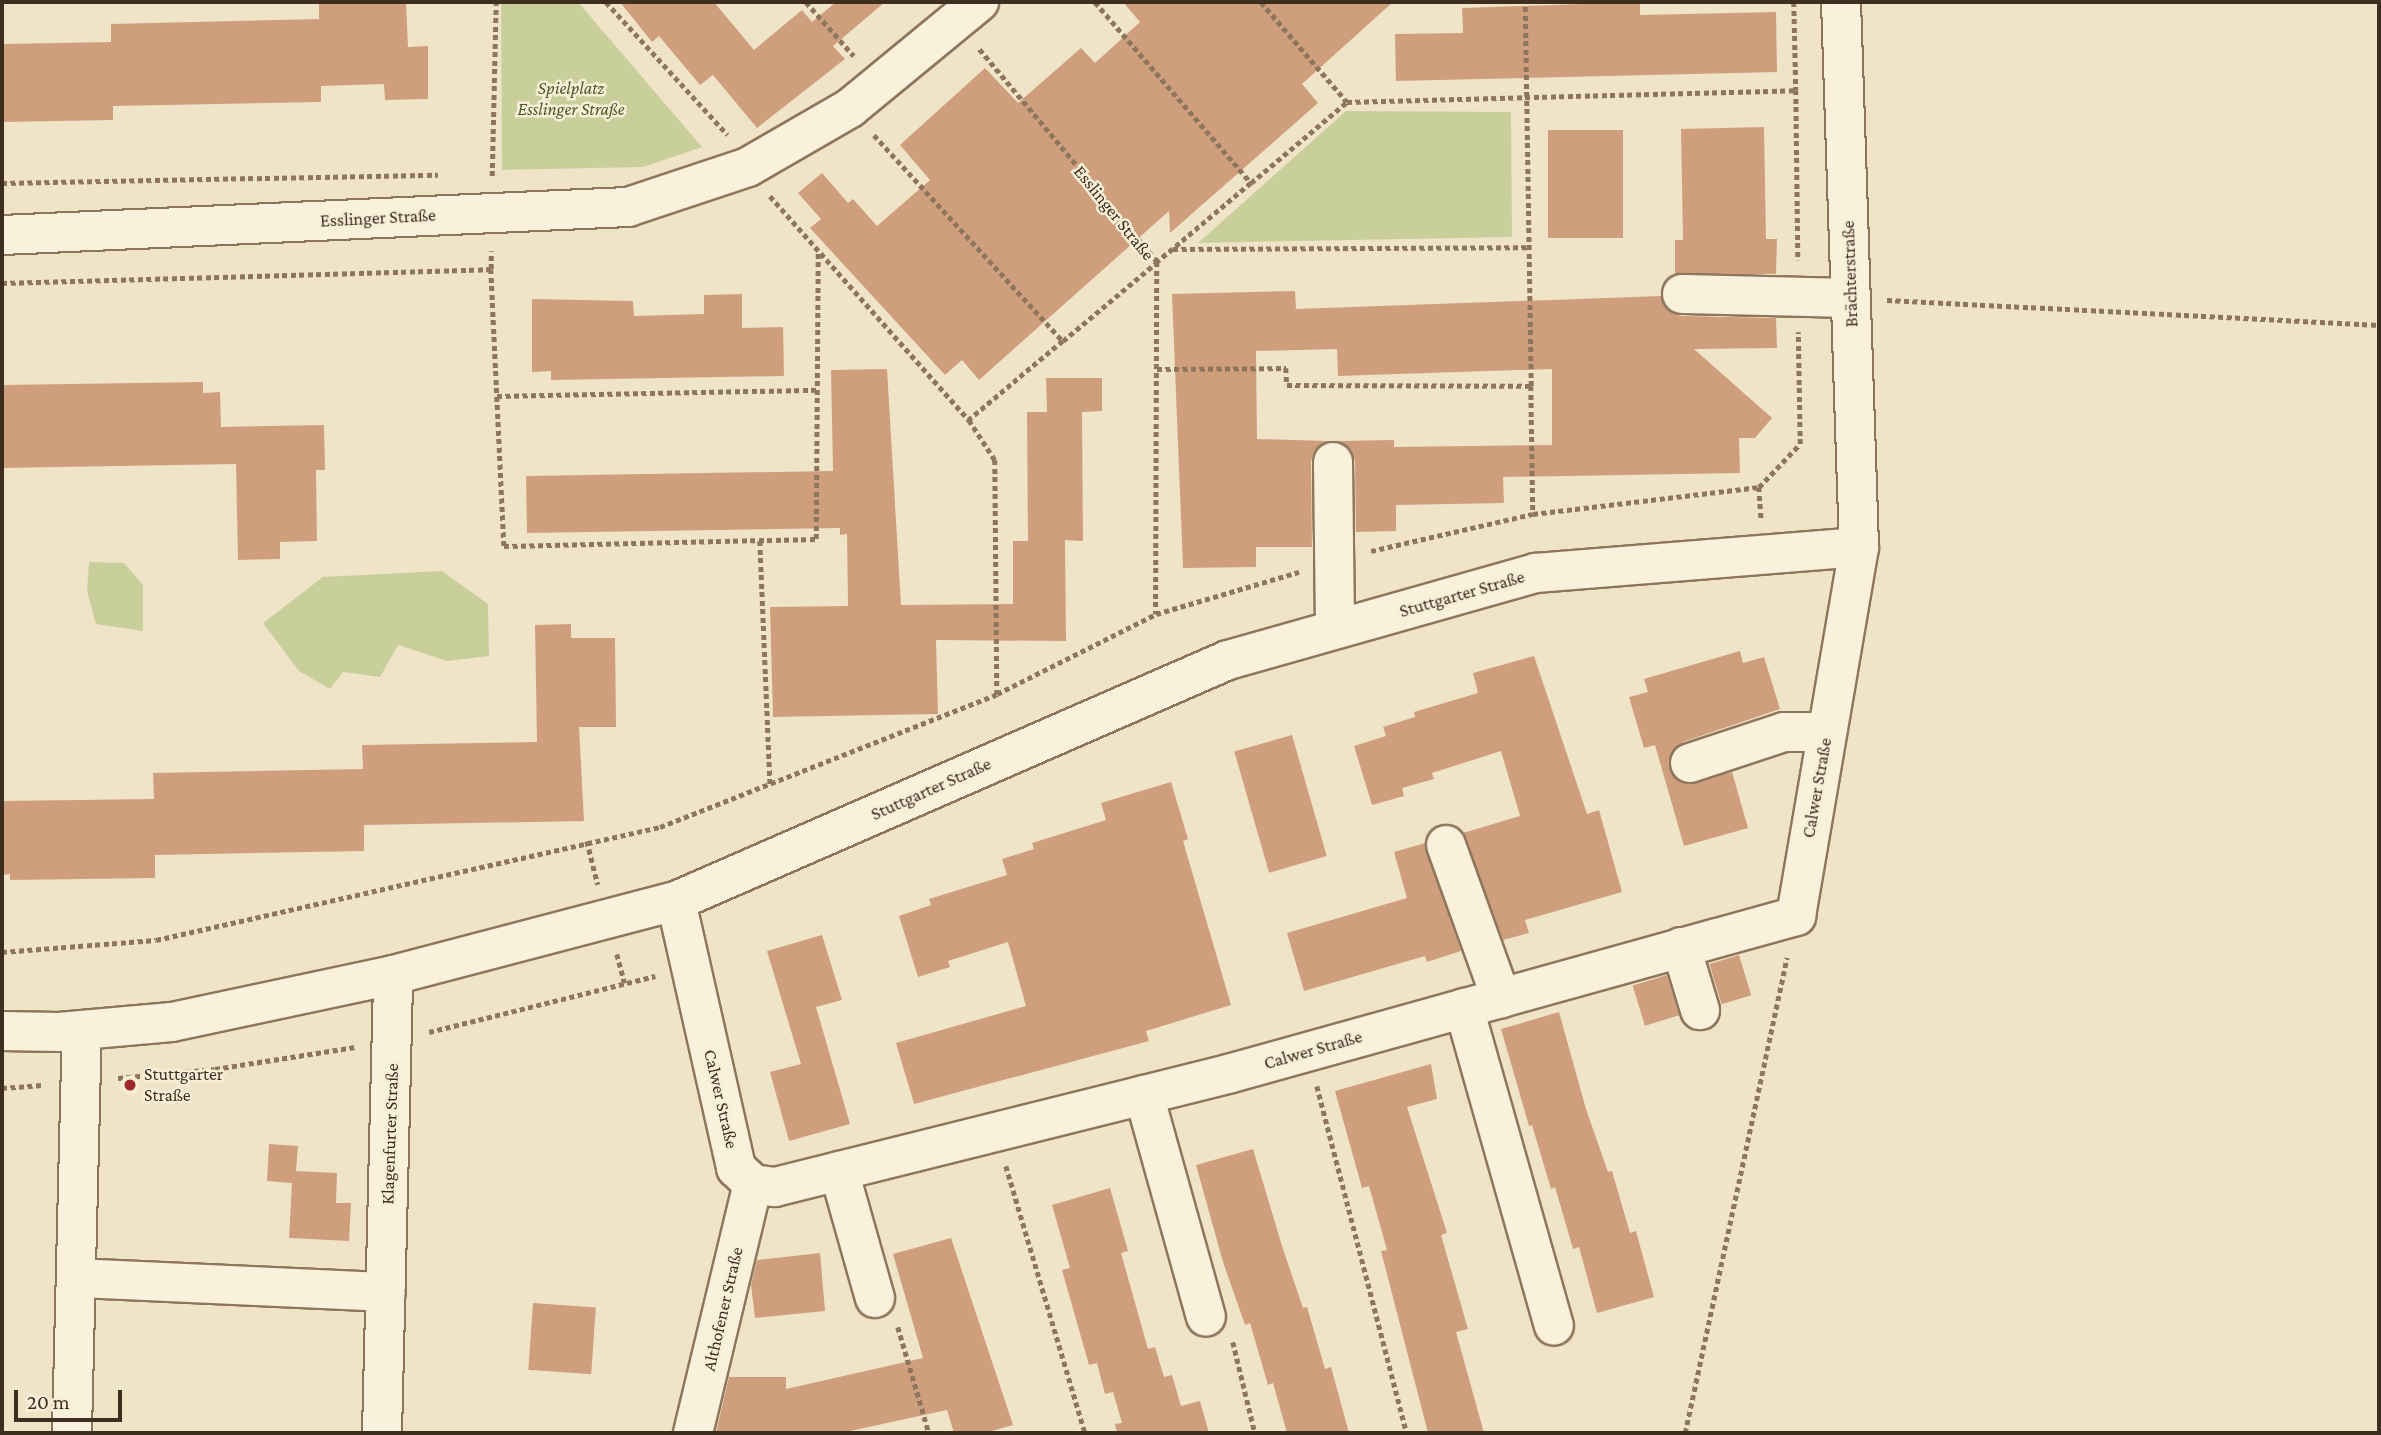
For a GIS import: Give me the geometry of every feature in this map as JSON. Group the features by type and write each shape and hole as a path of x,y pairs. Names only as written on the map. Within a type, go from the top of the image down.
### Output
{"street":[{"name":"Brächterstraße","path":"1842,2 1858,547"},
{"name":"Esslinger Straße","path":"2,235 628,207 850,108 967,12"},
{"path":"1682,294 1851,298"},
{"path":"1333,462 1335,629"},
{"name":"Stuttgarter Straße","path":"2,1031 82,1030 172,1021 393,975 676,901 1228,660 1536,573 1858,547"},
{"name":"Calwer Straße","path":"676,901 736,1168 753,1184 775,1187 1144,1095 1796,916 1858,547"},
{"path":"1690,763 1784,732 1827,732"},
{"path":"1446,845 1501,998"},
{"path":"1681,947 1700,1010"},
{"name":"Klagenfurter Straße","path":"382,1433 393,975"},
{"path":"1464,1008 1554,1325"},
{"path":"72,1432 82,1030"},
{"path":"1144,1095 1206,1317"},
{"path":"839,1171 875,1298"},
{"name":"Althofener Straße","path":"693,1433 753,1184"},
{"path":"77,1278 386,1292"}],"path":[{"path":"496,2 491,269 504,547 816,539 818,250"},
{"path":"606,2 742,156 818,250 969,420 995,460 997,694"},
{"path":"806,2 856,58"},
{"path":"1095,2 1251,183"},
{"path":"1261,2 1347,102"},
{"path":"1525,2 1533,514"},
{"path":"2,952 156,940 660,827 997,694 1156,614 1333,562 1533,514 1759,487 1800,444 1794,2"},
{"name":"Esslinger Straße","path":"967,12 1157,262 969,420"},
{"path":"1156,614 1157,262 1347,102 1796,90"},
{"path":"850,108 1063,341"},
{"path":"478,174 492,173"},
{"path":"2,183 451,174"},
{"path":"1173,249 1528,247"},
{"path":"2,283 491,269"},
{"path":"1851,298 2379,325"},
{"path":"1157,369 1286,368 1287,385 1531,386"},
{"path":"497,396 817,390"},
{"path":"760,541 770,784"},
{"path":"1685,1433 1796,916"},
{"path":"2,1088 215,1069 393,1041 691,967"},
{"path":"1308,1051 1407,1433"},
{"path":"996,1132 1085,1433"},
{"path":"875,1298 888,1295 929,1433"},
{"path":"1206,1317 1225,1312 1255,1433"}],"green space":[{"name":"Spielplatz Esslinger Straße","path":"501,2 578,2 702,147 643,167 502,170"},
{"path":"1346,111 1511,112 1512,237 1198,243"},
{"path":"89,562 124,563 143,585 143,631 96,624 87,591"},
{"path":"442,571 488,604 489,656 447,661 398,645 380,677 343,672 330,689 299,671 263,623 323,577"}],"building":[{"path":"406,2 408,47 428,46 428,99 385,100 384,84 321,86 321,102 113,106 113,120 2,122 2,44 111,42 111,24 319,19 319,3"},
{"path":"620,2 714,2 754,50 802,10 812,22 836,2 885,2 833,46 845,59 757,128 713,75 700,85 659,36 652,42"},
{"path":"1123,2 1393,2 1302,84 1318,103 1170,233 1169,211 979,380 962,360 945,375 810,228 821,219 798,193 822,173 848,203 853,199 877,226 930,180 900,145 985,68 1018,103 1081,48 1095,63 1140,22"},
{"path":"1640,2 1640,15 1776,12 1777,72 1396,81 1395,34 1463,33 1462,8"},
{"path":"1764,127 1766,239 1777,239 1776,274 1675,274 1675,240 1683,240 1681,129"},
{"path":"1548,130 1623,130 1623,238 1548,238"},
{"path":"1295,291 1296,309 1661,296 1670,312 1681,316 1776,318 1777,348 1694,349 1772,418 1755,438 1739,438 1740,473 1503,477 1504,503 1396,505 1396,531 1356,532 1355,461 1351,450 1337,441 1394,440 1394,447 1552,445 1552,369 1338,376 1337,349 1256,351 1257,439 1328,441 1314,451 1311,462 1312,547 1256,547 1256,567 1183,568 1172,294"},
{"path":"742,294 742,328 783,327 784,376 551,380 551,371 532,372 532,299 633,301 634,316 704,314 704,295"},
{"path":"887,369 901,605 1013,604 1013,541 1028,541 1027,412 1047,412 1046,378 1102,378 1102,411 1082,412 1083,541 1065,540 1066,641 936,640 938,714 773,717 770,607 848,606 847,534 840,535 840,528 527,533 526,476 833,471 831,370"},
{"path":"203,382 203,393 220,392 221,427 324,425 325,470 316,470 317,541 280,542 280,559 238,560 236,464 2,468 2,385"},
{"path":"571,624 571,638 615,638 616,727 579,727 584,821 364,825 364,851 155,855 155,878 10,880 10,874 2,875 2,801 154,799 153,773 363,769 362,745 537,742 535,625"},
{"path":"1740,651 1743,663 1764,657 1780,709 1683,742 1669,759 1675,779 1686,784 1732,772 1748,828 1684,846 1655,745 1644,748 1629,697 1648,692 1644,679"},
{"path":"1534,656 1587,814 1599,810 1622,892 1525,920 1529,933 1503,940 1463,833 1520,816 1501,751 1432,773 1434,779 1402,788 1404,796 1372,805 1354,746 1386,736 1383,727 1415,717 1414,712 1478,693 1473,673"},
{"path":"1292,735 1327,856 1269,873 1234,752"},
{"path":"1171,782 1188,839 1183,841 1231,1005 1146,1031 1149,1041 914,1104 896,1043 1026,1006 1008,942 948,961 950,967 918,977 899,916 931,905 929,899 1007,875 1002,859 1034,849 1032,843 1106,820 1101,803"},
{"path":"1425,843 1461,951 1427,962 1425,956 1304,991 1287,933 1407,898 1394,852"},
{"path":"822,935 842,1000 816,1007 850,1124 789,1141 770,1072 801,1064 767,951"},
{"path":"1739,955 1751,995 1722,1004 1709,964"},
{"path":"1667,975 1679,1015 1645,1026 1633,986"},
{"path":"1559,1012 1586,1109 1608,1172 1612,1171 1630,1233 1636,1231 1654,1297 1597,1313 1579,1247 1573,1249 1555,1187 1551,1189 1532,1125 1529,1126 1501,1029"},
{"path":"1431,1064 1437,1099 1407,1107 1447,1233 1441,1235 1468,1329 1456,1332 1484,1433 1428,1433 1381,1251 1387,1250 1369,1186 1362,1188 1335,1091"},
{"path":"269,1144 298,1146 296,1171 337,1173 336,1203 351,1203 349,1241 289,1238 292,1183 267,1181"},
{"path":"1253,1149 1303,1308 1307,1307 1325,1369 1331,1367 1349,1433 1287,1433 1273,1383 1268,1385 1250,1323 1245,1325 1223,1262 1196,1165"},
{"path":"1110,1188 1128,1251 1121,1253 1148,1349 1155,1347 1164,1377 1172,1375 1181,1406 1200,1401 1209,1433 1117,1433 1115,1424 1122,1423 1113,1392 1105,1394 1097,1363 1089,1365 1062,1270 1070,1268 1052,1205"},
{"path":"951,1238 1013,1425 985,1433 954,1433 947,1410 841,1433 716,1432 729,1377 786,1377 786,1389 923,1358 893,1254"},
{"path":"820,1253 825,1311 755,1318 751,1285 757,1260"},
{"path":"533,1303 596,1307 591,1374 528,1370"}],"place":[{"name":"Stuttgarter Straße","path":"130,1085"}]}
